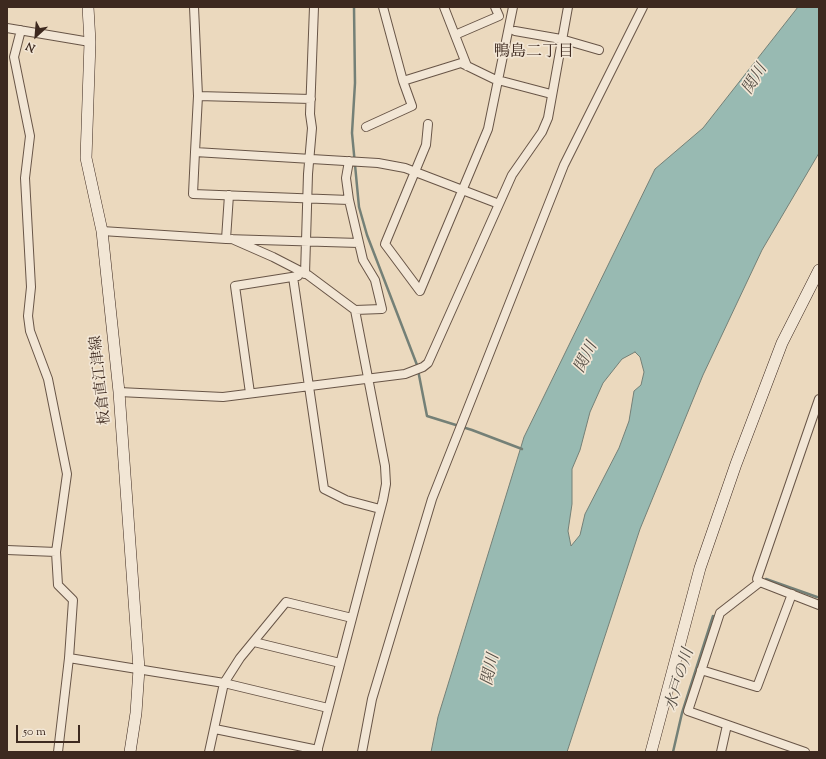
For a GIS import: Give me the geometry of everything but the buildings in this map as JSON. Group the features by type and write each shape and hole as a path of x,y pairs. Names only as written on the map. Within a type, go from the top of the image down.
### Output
{"main road":[{"name":"板倉直江津線","path":"88,7 90,42 86,158 102,231 119,392 139,669 136,713 130,752"},
{"path":"651,752 700,568 736,464 782,344 819,270"}],"street":[{"path":"194,7 198,96 193,194 349,200"},
{"path":"305,274 314,7"},
{"path":"366,127 412,106 402,81 383,7"},
{"path":"444,7 467,66"},
{"path":"455,36 499,16 495,7"},
{"path":"428,124 426,145 385,244 420,291 488,129 513,7"},
{"path":"119,392 223,397 405,374 421,369 428,363 512,176 542,132 548,118 561,39 568,7"},
{"path":"362,752 372,699 432,499 564,165 643,7"},
{"path":"7,28 90,42"},
{"path":"21,30 14,57 30,136 25,178 31,287 28,316 30,331 48,379 67,474 56,552 58,585 73,600 69,658 58,752"},
{"path":"515,31 561,39 599,50"},
{"path":"402,81 461,63 498,80 552,94"},
{"path":"198,96 311,99"},
{"path":"194,152 378,163 404,168 499,204"},
{"path":"229,239 273,257 305,274 356,310 382,308 375,280 363,260 349,200 346,178 349,161"},
{"path":"229,196 229,239"},
{"path":"102,231 229,239 359,243"},
{"path":"250,393 235,286 305,274"},
{"path":"293,277 324,489 346,500 380,509"},
{"path":"215,729 317,751 386,484 385,466 356,310"},
{"path":"819,399 757,578 760,582 819,604"},
{"path":"7,550 56,552"},
{"path":"760,582 720,613 688,711 805,752"},
{"path":"701,670 757,687 792,594"},
{"path":"209,752 224,684 254,642 286,602 352,618"},
{"path":"254,642 340,663"},
{"path":"69,658 224,684 328,708"},
{"path":"721,752 728,725"}],"water":[{"name":"関川","path":"798,7 819,7 819,153 762,250 703,375 640,529 567,752 431,752 438,717 524,437 655,169 703,128","holes":["635,352 640,357 644,372 641,385 634,391 629,421 619,448 585,514 580,535 571,546 568,531 572,504 572,469 580,450 590,412 603,383 622,359"]}],"waterway":[{"path":"354,7 355,83 352,133 359,207 367,235 417,365 427,416 472,430 522,449"},
{"name":"水戸の川","path":"766,579 817,597"},
{"name":"水戸の川","path":"673,752 682,713 713,616"}],"district":[{"name":"鴨島二丁目","path":"534,53"}]}
